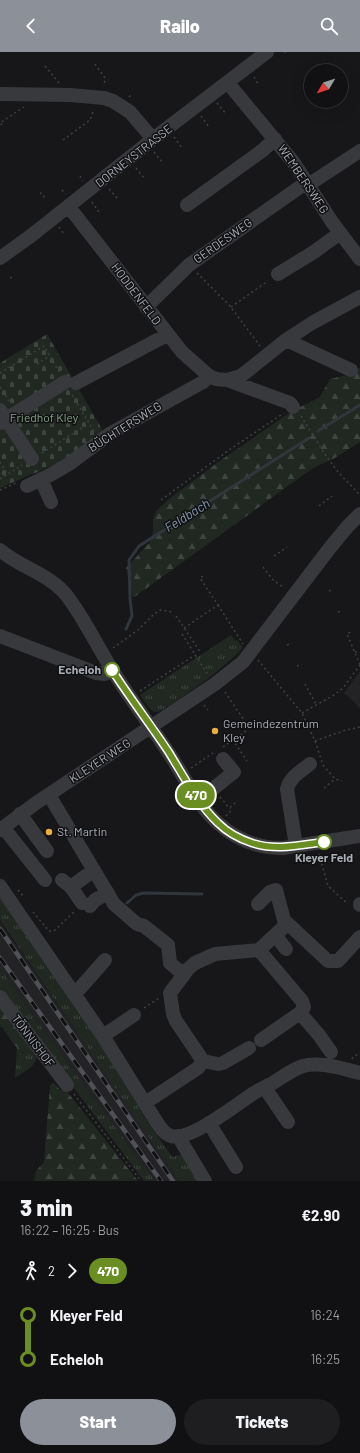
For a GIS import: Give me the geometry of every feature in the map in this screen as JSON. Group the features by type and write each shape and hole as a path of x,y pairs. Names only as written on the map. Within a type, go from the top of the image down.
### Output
{"street":[{"name":"DORNEYSTRASSE","path":"0,258 154,145 267,52"},
{"name":"WEMBERSWEG","path":"228,83 294,163 340,233 360,259"},
{"path":"0,94 70,95 104,98 132,114 154,145"},
{"path":"187,204 263,150 275,139"},
{"name":"GERDESWEG","path":"146,307 189,265 308,184 360,151"},
{"name":"HODDENFELD","path":"69,207 167,335 182,352 209,376"},
{"path":"278,274 314,252 340,233"},
{"path":"227,380 241,376 286,340 312,323 360,297"},
{"path":"32,459 6,416 167,335"},
{"path":"286,340 351,370"},
{"path":"209,376 216,379 227,380 290,403 293,407"},
{"name":"BÜCHTERSWEG","path":"27,486 69,464 111,434 203,382 209,376"},
{"path":"41,479 51,502"},
{"path":"152,727 217,683 243,662 248,648 294,596 329,549 360,514"},
{"path":"0,550 62,589 130,697 152,727 199,800 219,824 235,836 253,844 272,848 296,846 360,836"},
{"path":"0,636 96,673 105,674 113,671"},
{"name":"KLEYER WEG","path":"2,829 20,814 152,727"},
{"path":"199,800 234,772 223,759"},
{"path":"296,846 287,789 292,778 310,764"},
{"path":"48,795 90,865 119,909 168,945 170,963 184,975"},
{"path":"20,814 47,851"},
{"path":"2,829 45,880"},
{"path":"90,865 66,884 83,906 108,893"},
{"path":"0,886 103,1036 156,1121 165,1132 172,1136 178,1136 196,1130 256,1092 295,1069 306,1065 322,1065 360,1073"},
{"path":"258,904 270,892 276,890 284,920 328,961 338,961 360,937"},
{"path":"249,1048 224,1063 218,1064 203,1061 176,1021 173,1014 170,993 196,962 215,954 259,950 288,924"},
{"path":"275,935 286,949"},
{"path":"259,950 302,1001 304,1007 300,1013 261,1040"},
{"path":"75,994 105,960"},
{"name":"TÖNNISHOF","path":"0,997 67,1085"},
{"path":"300,1013 331,1052"},
{"path":"103,1036 134,1015"},
{"path":"145,1103 198,1068 203,1061"},
{"path":"264,1088 288,1122"},
{"path":"209,1123 236,1166"},
{"path":"178,1136 205,1181"}],"path":[{"path":"94,64 105,78 104,82"},
{"path":"45,66 60,85"},
{"path":"252,76 258,84"},
{"path":"218,103 226,114"},
{"path":"2,126 0,123 26,106"},
{"path":"63,140 90,120 95,107"},
{"path":"201,116 209,127"},
{"path":"174,137 182,148"},
{"path":"154,145 163,163"},
{"path":"135,166 144,178"},
{"path":"108,187 117,198"},
{"path":"40,194 41,193 45,198"},
{"path":"90,200 99,212"},
{"path":"58,226 64,234"},
{"path":"189,265 231,307 267,356"},
{"path":"231,307 278,274"},
{"path":"0,373 44,346"},
{"path":"37,364 50,356"},
{"path":"0,387 6,416"},
{"path":"162,500 229,450 293,407 338,472 360,495"},
{"path":"0,479 89,423"},
{"path":"0,462 7,474"},
{"path":"0,490 21,482 27,486"},
{"path":"319,506 332,496"},
{"path":"274,556 287,546"},
{"path":"263,567 272,580 294,596"},
{"path":"203,576 200,578 248,648 302,713 315,741 323,765 335,779 342,781"},
{"path":"184,628 218,605"},
{"path":"102,654 120,643 160,610 172,612"},
{"path":"176,616 201,653"},
{"path":"302,713 334,695 343,688 360,665 347,634 350,632"},
{"path":"182,634 195,655 246,723 245,732 233,740 247,761"},
{"path":"287,645 292,643"},
{"path":"190,648 195,645"},
{"path":"355,652 360,652"},
{"path":"130,697 195,655"},
{"path":"297,666 302,664"},
{"path":"305,684 316,704"},
{"path":"307,687 311,685"},
{"path":"315,741 346,730 360,727"},
{"path":"182,774 205,758"},
{"path":"324,788 335,779"},
{"path":"214,788 230,809"},
{"path":"219,824 230,812 231,806 238,801"},
{"path":"316,843 328,886 348,904 360,905"},
{"path":"29,908 49,931 54,931 83,906"},
{"path":"134,1015 164,994"},
{"path":"67,1085 141,1181"}],"shaded area":[{"path":"360,671 360,708 344,693"},
{"path":"0,922 179,1181 155,1181 0,968"}],"green space":[{"name":"Friedhof Kley","path":"47,334 103,431 63,461 0,488 0,363"},
{"path":"360,368 360,442 333,459 313,468 133,598 126,568 151,541 153,519 156,511 169,499 217,463 292,411 320,397 330,379 347,375"},
{"path":"231,635 243,648 224,666 183,697 161,711 154,712 150,709 140,695"},
{"path":"0,897 94,1033 149,1124 171,1155 173,1157 184,1153 203,1181 179,1181 0,920"},
{"path":"0,968 155,1181 144,1181 0,990"},
{"path":"0,999 37,1048 30,1054 25,1053 17,1047 2,1027 0,1027"},
{"path":"17,1047 23,1053 37,1048 37,1054 32,1066 15,1078"},
{"path":"54,1083 60,1090 65,1089 138,1181 34,1181 36,1171 44,1162 50,1085"}],"waterway":[{"name":"Feldbach","path":"318,431 360,405"},
{"name":"Feldbach","path":"126,629 132,616 129,560 139,546 309,438"},
{"path":"127,903 136,895 144,893 202,894"}],"railway":[{"path":"0,929 173,1181"},
{"path":"0,958 161,1181"}],"bus line":[{"name":"470","path":"112,670 152,727 205,808 219,824 235,836 253,844 272,848 283,848 324,842"}],"place":[{"name":"Echeloh","path":"112,670"},
{"name":"Gemeindezentrum Kley","path":"215,731"},
{"name":"St. Martin","path":"49,832"},
{"name":"Kleyer Feld","path":"324,842"}]}
